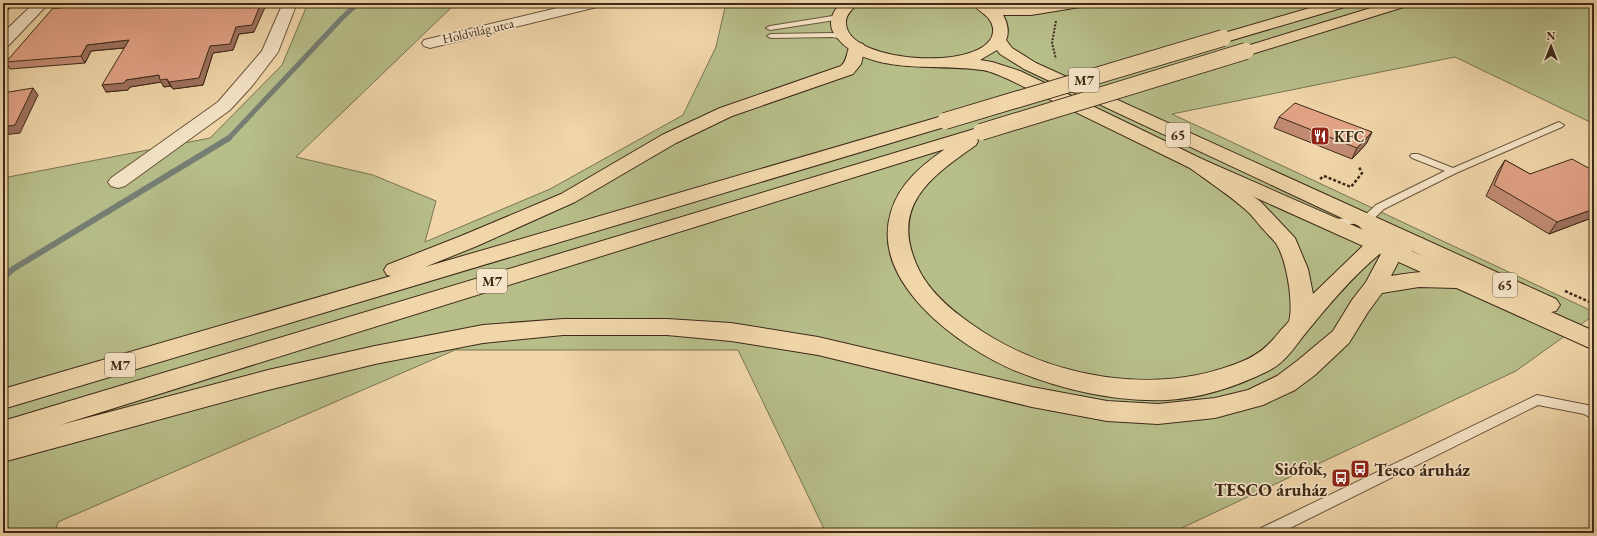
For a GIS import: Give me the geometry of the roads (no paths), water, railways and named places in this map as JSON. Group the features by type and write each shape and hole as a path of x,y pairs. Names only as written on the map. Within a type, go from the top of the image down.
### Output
{"main road":[{"path":"985,7 1031,11 1080,3"},
{"name":"M7","path":"3,399 1342,3"},
{"name":"M7","path":"3,432 1402,3"},
{"path":"237,330 469,242 568,198 669,139 726,112 847,70 853,64 851,42 838,27 845,7"},
{"path":"985,7 999,20 1001,30 998,39"},
{"name":"65","path":"951,62 986,51 998,39 1006,51 1030,66 1594,325"},
{"name":"65","path":"851,42 877,56 900,61 926,63 951,62 986,65 1014,75 1197,164 1385,246 1456,280 1594,341"},
{"path":"981,132 927,171 913,187 903,204 899,221 898,242 904,263 918,288 940,313 960,329 986,346 1018,363 1060,376 1126,388 1168,390 1215,381 1243,371 1272,357 1301,322 1385,246 1416,244"},
{"path":"1197,164 1254,206 1287,243 1297,269 1302,296 1301,322"},
{"path":"1365,221 1385,246"},
{"path":"3,451 261,382 375,355 483,334 563,327 667,328 731,332 818,346 1032,397 1107,411 1158,414 1215,408 1254,398 1286,382 1306,368 1341,337 1360,306 1375,286 1385,246"},
{"path":"1375,286 1419,279 1456,280"}],"street":[{"path":"3,42 42,3"},
{"path":"118,182 224,106 270,52 290,3"},
{"name":"Holdvilág utca","path":"430,43 596,3"}],"lane":[{"path":"770,28 845,7"},
{"path":"771,36 832,35 851,42"},
{"path":"1329,222 1365,221 1380,206 1453,171 1560,125"},
{"path":"1415,156 1453,171"},
{"path":"1266,533 1537,400 1587,410 1594,414"}],"waterway":[{"path":"229,138 342,18 358,3"},
{"path":"3,278 13,269 229,138"}],"place":[{"name":"KFC","path":"1320,136"},
{"name":"Tesco áruház","path":"1360,469"},
{"name":"Siófok, TESCO áruház","path":"1341,478"}]}
